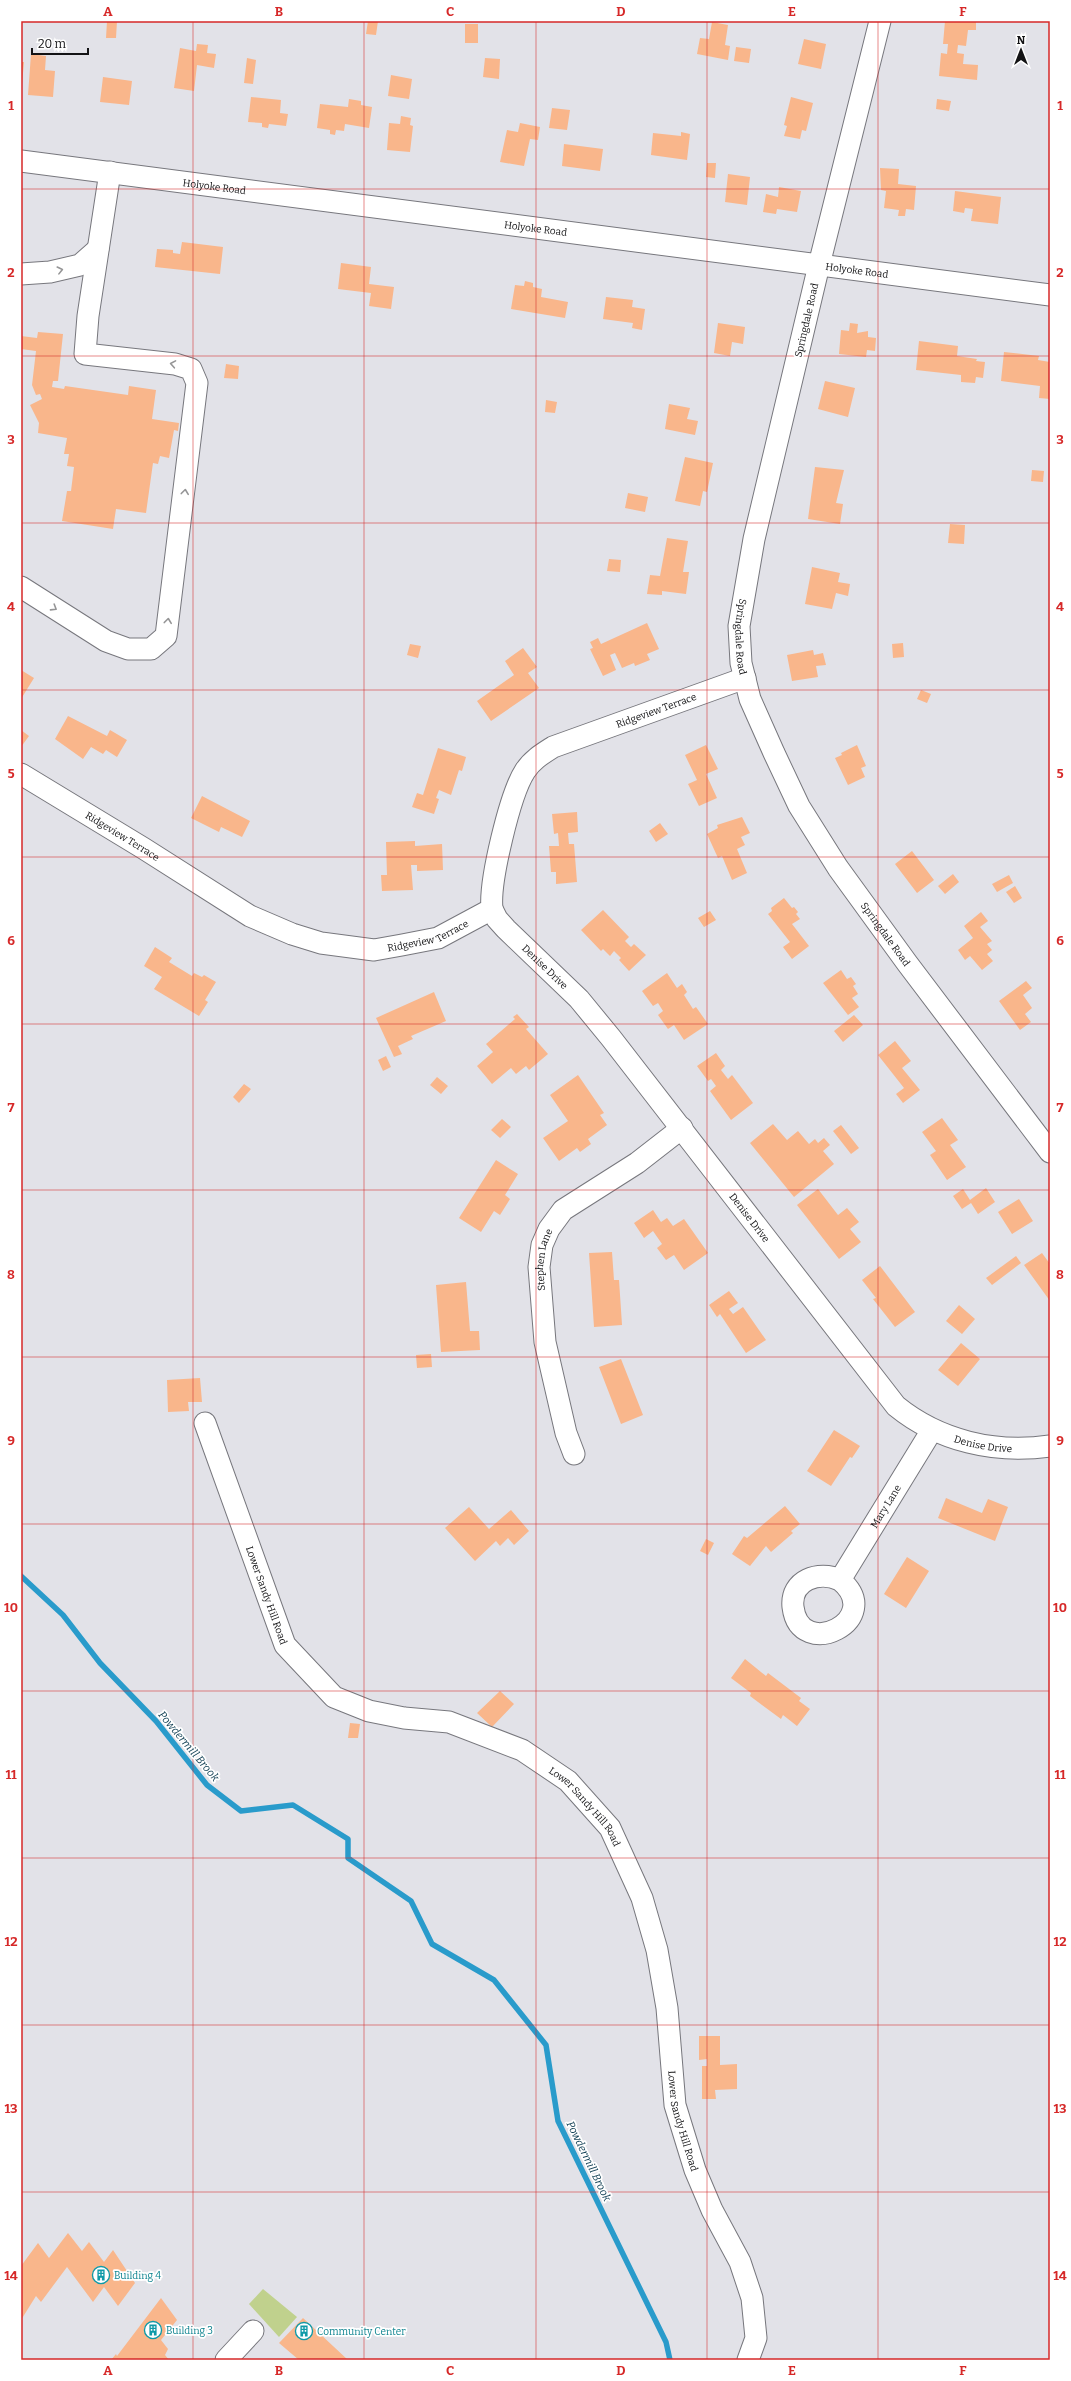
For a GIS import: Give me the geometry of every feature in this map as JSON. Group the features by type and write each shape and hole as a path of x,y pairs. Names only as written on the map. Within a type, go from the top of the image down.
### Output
{"street":[{"name":"Springdale Road","path":"880,21 819,265 746,581 739,626 741,663 750,699 799,806 838,868 907,963 1050,1152"},
{"name":"Holyoke Road","path":"21,160 1050,295"},
{"path":"21,587 106,641 128,649 151,649 166,636 198,383 191,369 176,364 85,354 88,316 110,172"},
{"path":"21,274 50,272 80,265 98,249"},
{"name":"Ridgeview Terrace","path":"21,774 143,848 250,916 292,934 321,943 374,950 438,938 492,909 492,883 513,802 524,772 535,759 553,747 745,678"},
{"name":"Denise Drive","path":"492,909 497,919 506,929 579,999 682,1128 885,1394 907,1415 932,1430 964,1441 995,1447 1021,1448 1050,1446"},
{"name":"Stephen Lane","path":"574,1454 566,1433 545,1342 539,1267 542,1245 549,1229 563,1210 638,1163 682,1128"},
{"name":"Lower Sandy Hill Road","path":"205,1423 285,1646 334,1697 369,1711 404,1718 449,1722 522,1750 568,1781 610,1828 642,1898 657,1950 667,2008 676,2105 692,2163 712,2210 740,2262 752,2298 756,2338 748,2360"},
{"name":"Mary Lane","path":"840,1580 932,1430"},
{"path":"226,2360 253,2332"}],"green space":[{"path":"263,2289 297,2317 279,2337 249,2304"}],"building":[{"path":"107,21 117,21 116,38 106,38"},
{"path":"368,21 378,21 376,35 366,34"},
{"path":"945,21 976,21 976,30 968,30 966,46 958,45 957,53 964,54 963,64 978,65 977,80 939,76 941,53 947,54 948,44 943,44"},
{"path":"712,22 728,25 725,45 730,46 728,60 697,54 700,38 709,39"},
{"path":"465,24 478,24 478,43 465,43"},
{"path":"804,39 826,44 821,69 798,64"},
{"path":"197,44 208,45 207,53 216,54 214,68 197,65 194,91 174,88 180,48 196,51"},
{"path":"736,47 751,49 749,63 734,61"},
{"path":"31,54 46,56 45,70 55,71 53,97 28,95"},
{"path":"247,58 256,60 253,84 244,83"},
{"path":"485,58 500,59 499,79 483,77"},
{"path":"21,62 24,62 22,84 21,84"},
{"path":"391,75 412,79 409,99 388,96"},
{"path":"103,77 132,81 129,105 100,102"},
{"path":"251,97 281,100 280,113 288,114 286,126 269,124 268,128 262,127 262,123 248,122"},
{"path":"791,97 813,103 806,131 802,130 800,139 784,136 787,126 784,125"},
{"path":"349,99 361,101 361,105 372,107 369,128 345,124 344,131 336,130 335,135 330,134 330,130 317,128 320,104 348,107"},
{"path":"937,99 951,101 949,111 936,109"},
{"path":"552,108 570,110 567,130 549,128"},
{"path":"401,116 411,118 410,125 413,126 410,152 387,150 389,123 400,124"},
{"path":"520,123 540,127 538,140 530,139 524,166 500,162 507,130 518,132"},
{"path":"681,132 690,134 687,160 651,155 653,133 681,136"},
{"path":"564,144 603,149 600,171 562,166"},
{"path":"707,163 716,163 715,178 706,177"},
{"path":"880,168 899,169 898,184 916,186 914,210 906,209 905,216 898,216 899,210 884,208 886,191 881,190"},
{"path":"728,174 750,177 747,205 725,202"},
{"path":"779,187 801,191 797,212 777,209 776,214 763,212 766,194 778,197"},
{"path":"955,191 1001,197 998,224 971,221 973,209 965,208 964,213 953,211"},
{"path":"182,242 223,247 220,274 155,267 157,249 173,250 173,253 180,254"},
{"path":"341,263 371,267 369,284 394,287 391,309 369,306 371,293 338,289"},
{"path":"525,281 533,283 533,287 542,289 541,297 568,302 565,318 511,309 515,285 524,286"},
{"path":"606,297 633,300 632,307 645,309 642,330 632,328 633,323 603,319"},
{"path":"718,323 745,327 743,344 732,342 730,356 714,353"},
{"path":"850,323 858,324 857,333 868,331 868,337 876,338 875,351 867,350 866,357 839,354 841,330 849,331"},
{"path":"38,332 63,334 58,381 53,381 52,387 64,389 65,386 128,395 129,386 156,390 152,419 179,423 178,431 174,430 169,458 160,456 158,464 153,463 146,513 116,509 113,529 62,521 67,491 71,491 74,467 67,466 69,454 64,454 67,438 38,433 39,423 30,405 42,399 40,394 36,395 32,385 36,351 21,349 21,336 37,338"},
{"path":"919,341 958,346 957,356 977,359 976,361 985,362 983,378 976,377 975,383 961,382 961,375 916,370"},
{"path":"1004,352 1039,356 1038,360 1050,362 1050,399 1039,398 1040,386 1001,381"},
{"path":"226,364 239,366 238,379 224,378"},
{"path":"825,381 855,388 848,417 818,409"},
{"path":"546,400 557,402 555,413 545,412"},
{"path":"669,404 690,408 687,419 698,421 695,435 665,429"},
{"path":"685,457 713,463 707,492 703,491 700,506 675,501"},
{"path":"815,467 844,470 836,503 843,504 840,524 808,519"},
{"path":"1032,470 1044,471 1043,482 1031,481"},
{"path":"628,493 648,497 645,512 625,508"},
{"path":"950,524 965,525 964,544 948,543"},
{"path":"667,538 688,541 683,572 689,572 686,594 662,591 662,595 647,594 650,575 660,576"},
{"path":"609,559 621,560 620,572 607,571"},
{"path":"812,567 840,573 838,582 850,584 848,596 836,593 832,609 805,604"},
{"path":"647,623 659,649 647,654 650,660 635,666 634,663 622,668 615,653 610,655 616,670 603,676 590,649 593,648 590,642 598,638 601,644"},
{"path":"903,643 904,657 893,658 892,644"},
{"path":"410,644 421,646 418,658 407,655"},
{"path":"523,648 537,667 528,673 539,688 491,721 477,701 514,675 505,661"},
{"path":"813,650 814,655 823,653 826,665 816,666 818,677 792,681 787,655"},
{"path":"21,670 34,678 21,699"},
{"path":"921,690 931,694 927,703 917,699"},
{"path":"68,716 107,736 110,730 127,740 117,757 106,750 103,754 91,747 83,759 55,739"},
{"path":"21,730 29,736 21,747"},
{"path":"706,745 718,769 706,774 717,798 699,806 688,784 697,780 685,755"},
{"path":"857,745 866,766 861,768 865,777 848,785 835,758 842,755 841,753"},
{"path":"438,748 466,757 462,771 459,770 451,795 439,790 436,798 439,799 434,814 412,807 417,793 423,795"},
{"path":"202,796 250,821 242,837 221,827 219,832 191,818"},
{"path":"577,812 578,832 568,833 569,844 574,844 577,882 556,884 556,872 551,872 549,846 559,846 558,833 554,834 552,814"},
{"path":"742,817 750,833 741,837 745,845 737,849 747,873 732,880 722,856 718,858 707,834 718,828 717,825"},
{"path":"660,823 668,834 656,842 649,831"},
{"path":"415,841 415,846 442,844 443,870 417,871 417,865 411,865 413,890 382,891 381,875 387,875 386,842"},
{"path":"912,851 934,880 917,893 895,864"},
{"path":"953,874 959,882 945,894 938,886"},
{"path":"1009,875 1013,883 997,892 992,884"},
{"path":"1015,886 1022,898 1014,903 1006,892"},
{"path":"784,898 792,908 794,907 798,912 796,914 800,919 792,924 809,946 792,959 783,947 790,942 768,914 772,911 771,908"},
{"path":"603,910 629,937 625,941 631,947 634,944 646,955 629,971 619,960 621,958 614,951 610,956 603,949 601,951 581,930"},
{"path":"710,911 716,920 704,927 698,918"},
{"path":"981,912 988,921 980,927 992,941 987,944 992,950 987,954 993,961 982,970 970,956 965,960 958,950 973,938 964,926"},
{"path":"155,947 172,958 169,962 192,976 194,973 202,977 204,975 216,982 205,1000 208,1002 199,1016 154,989 162,977 144,966"},
{"path":"841,970 847,979 851,977 856,984 853,986 858,994 852,998 859,1007 848,1015 823,983"},
{"path":"667,973 677,988 682,984 687,992 684,995 693,1009 696,1007 708,1024 684,1040 674,1025 668,1029 658,1015 663,1011 658,1003 653,1006 642,991"},
{"path":"1026,981 1032,988 1023,995 1032,1008 1025,1014 1031,1022 1020,1030 999,1001"},
{"path":"434,992 446,1021 411,1036 413,1039 398,1046 402,1054 394,1057 376,1018"},
{"path":"517,1014 529,1027 526,1029 548,1054 529,1070 526,1066 516,1074 511,1068 492,1084 477,1066 493,1052 486,1044 515,1019 513,1017"},
{"path":"854,1015 863,1025 843,1042 834,1031"},
{"path":"895,1041 911,1061 902,1068 920,1090 903,1103 896,1094 904,1088 878,1055"},
{"path":"716,1053 725,1066 721,1070 728,1079 732,1075 753,1103 731,1120 710,1091 716,1086 711,1079 708,1081 697,1066"},
{"path":"386,1056 391,1067 383,1071 378,1060"},
{"path":"578,1075 604,1113 600,1115 607,1125 588,1139 591,1144 580,1152 577,1148 559,1161 543,1138 568,1121 550,1095"},
{"path":"437,1077 448,1086 441,1094 430,1085"},
{"path":"244,1084 251,1089 239,1103 233,1097"},
{"path":"942,1118 958,1140 950,1145 966,1167 947,1180 930,1155 936,1151 922,1132"},
{"path":"502,1119 511,1127 500,1138 491,1130"},
{"path":"773,1124 787,1140 798,1131 809,1144 815,1139 818,1143 824,1138 830,1145 823,1151 834,1164 794,1197 750,1143"},
{"path":"841,1125 859,1148 851,1154 833,1131"},
{"path":"496,1160 518,1174 505,1195 510,1199 500,1215 494,1211 481,1232 459,1218"},
{"path":"986,1188 995,1202 978,1214 971,1203 962,1209 953,1196 963,1189 970,1200"},
{"path":"818,1189 838,1215 847,1208 859,1222 850,1229 861,1242 839,1259 797,1205"},
{"path":"1019,1199 1033,1221 1012,1234 998,1212"},
{"path":"653,1210 661,1222 667,1218 673,1226 684,1219 708,1253 684,1270 674,1255 666,1260 657,1248 662,1244 653,1231 644,1238 634,1223"},
{"path":"612,1252 614,1280 619,1280 622,1325 594,1327 589,1253"},
{"path":"1042,1253 1050,1264 1050,1301 1024,1265"},
{"path":"1016,1256 1021,1263 992,1285 986,1278"},
{"path":"880,1266 915,1312 895,1327 873,1299 876,1298 862,1280"},
{"path":"466,1282 470,1331 479,1331 480,1350 441,1352 436,1285"},
{"path":"729,1291 738,1303 729,1309 733,1314 743,1307 766,1340 746,1353 720,1314 717,1317 709,1305"},
{"path":"959,1305 975,1319 962,1334 946,1321"},
{"path":"961,1343 980,1359 958,1386 938,1370"},
{"path":"431,1354 432,1367 417,1368 416,1355"},
{"path":"621,1359 643,1415 621,1424 599,1367"},
{"path":"200,1378 202,1402 188,1402 189,1411 168,1412 167,1380"},
{"path":"834,1430 860,1446 852,1458 850,1457 831,1486 807,1471"},
{"path":"946,1498 982,1513 988,1499 1008,1507 995,1541 938,1518"},
{"path":"785,1506 800,1524 791,1531 793,1533 771,1552 766,1546 750,1566 732,1554 744,1536 747,1538"},
{"path":"469,1507 489,1529 511,1510 529,1531 514,1545 508,1538 500,1546 496,1541 475,1561 445,1528"},
{"path":"706,1539 714,1543 708,1555 700,1551"},
{"path":"907,1557 929,1571 906,1608 884,1594"},
{"path":"745,1659 766,1676 768,1673 801,1698 799,1701 810,1709 797,1726 783,1715 781,1719 750,1696 751,1693 731,1678"},
{"path":"500,1691 514,1704 492,1727 477,1713"},
{"path":"350,1723 360,1724 358,1738 348,1738"},
{"path":"699,2036 720,2036 720,2065 737,2064 737,2089 715,2090 716,2099 702,2099 702,2066 707,2066 707,2059 699,2060"},
{"name":"Building 4","path":"68,2233 82,2251 89,2242 104,2262 113,2250 135,2283 118,2306 104,2287 93,2302 67,2267 41,2302 36,2296 21,2320 21,2266 38,2243 49,2258"},
{"name":"Building 3","path":"161,2298 177,2320 161,2340 168,2349 165,2355 169,2360 111,2360 116,2354 117,2356"},
{"name":"Community Center","path":"303,2318 348,2360 299,2360 279,2343"}],"waterway":[{"name":"Powdermill Brook","path":"21,1576 63,1615 100,1663 156,1721 207,1785 241,1811 293,1805 348,1839 348,1858 411,1901 432,1944 494,1980 546,2045 558,2121 666,2342 670,2360"}],"place":[{"name":"Building 4","path":"101,2275"},
{"name":"Building 3","path":"153,2330"},
{"name":"Community Center","path":"304,2331"}]}
